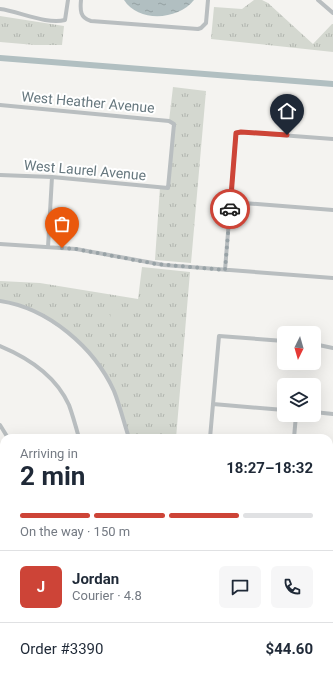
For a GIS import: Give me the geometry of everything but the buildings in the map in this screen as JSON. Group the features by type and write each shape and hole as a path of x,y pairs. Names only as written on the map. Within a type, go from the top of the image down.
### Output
{"street":[{"path":"0,9 61,22 65,20 68,0"},
{"path":"81,0 82,15 88,20 202,28 206,23 208,0"},
{"path":"318,0 333,13"},
{"name":"West Heather Avenue","path":"0,105 169,121 174,124 168,188"},
{"path":"225,270 236,133 241,132 333,139"},
{"name":"West Laurel Avenue","path":"0,175 52,177 168,188"},
{"path":"48,247 52,177"},
{"path":"230,202 333,210"},
{"path":"0,244 76,249 156,264 333,278"},
{"path":"0,300 30,309 56,324 74,337 90,353 103,370 114,391 128,434"},
{"path":"210,434 219,336 277,340"},
{"path":"321,345 333,348"},
{"path":"0,346 17,353 39,367 55,383 68,405 78,434"},
{"path":"213,404 277,409"},
{"path":"321,413 333,414"},
{"path":"294,434 295,422"},
{"path":"0,425 6,434"}],"green space":[{"path":"254,0 262,0 268,3 313,44 333,24 333,52 211,39 214,7 242,9"},
{"path":"0,16 64,26 62,45 35,45 0,42"},
{"path":"173,87 206,91 191,263 155,260 160,187 168,188 174,124 169,121"},
{"path":"142,267 190,272 176,434 128,434 114,391 103,371 74,337 32,310 0,301 0,281 40,283 138,299"},
{"path":"111,309 124,310 121,331 109,329"}],"water":[{"path":"124,0 194,0 187,7 178,12 159,16 139,13"}],"waterway":[{"path":"0,58 333,84"}],"way so far":[{"path":"62,248 76,249 156,264 225,270 230,209"}],"route":[{"path":"230,209 236,133 287,135"}]}
